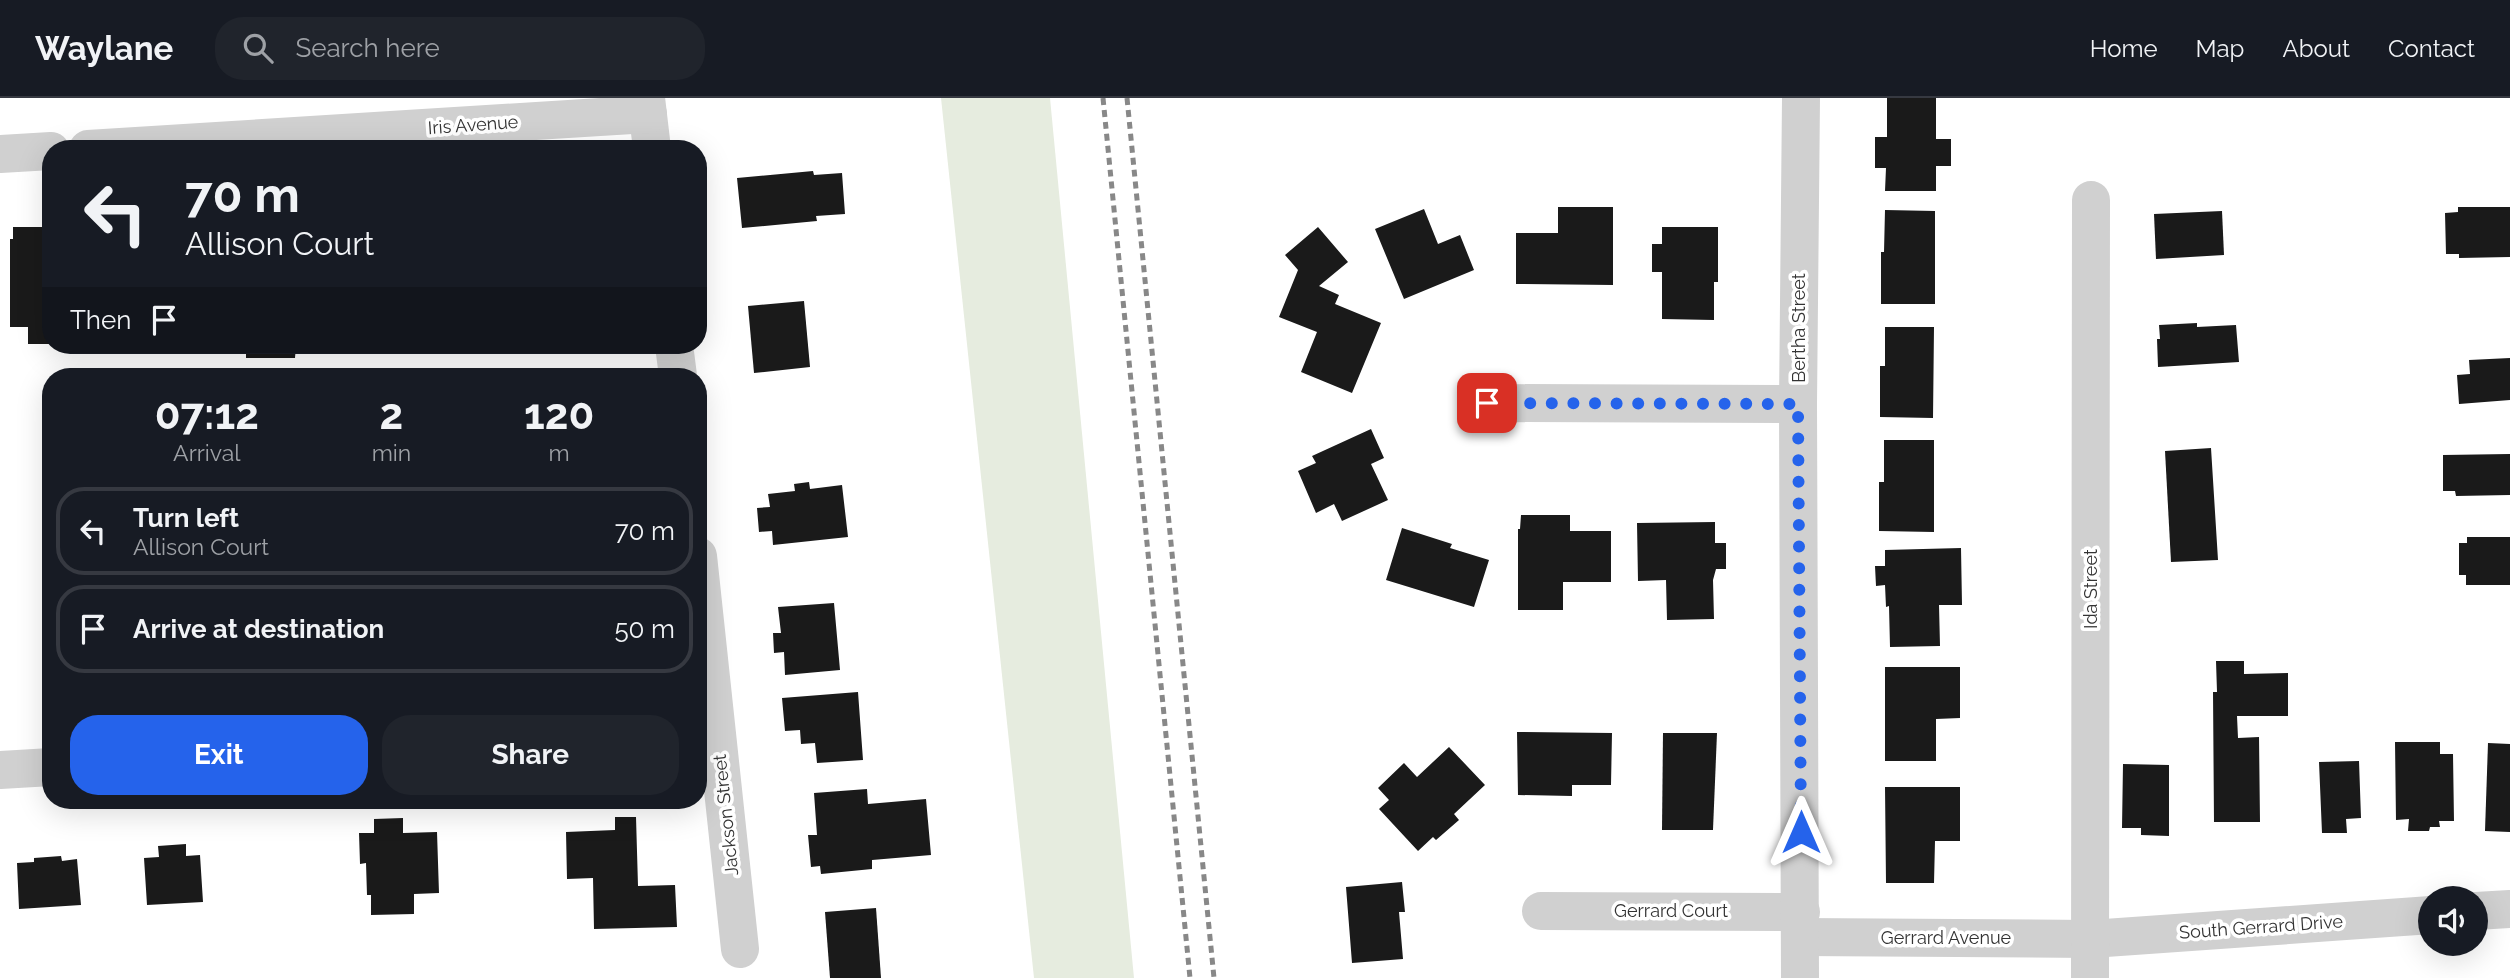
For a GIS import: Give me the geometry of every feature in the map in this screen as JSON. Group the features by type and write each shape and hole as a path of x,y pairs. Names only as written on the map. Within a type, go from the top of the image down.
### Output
{"street":[{"name":"Bertha Street","path":"1800,978 1798,404 1801,98"},
{"name":"Iris Avenue","path":"262,140 649,120"},
{"path":"0,154 42,152"},
{"name":"Ida Street","path":"2090,978 2091,200"},
{"path":"1487,403 1798,404"},
{"name":"Jackson Street","path":"708,727 740,949"},
{"path":"0,770 42,768"},
{"path":"2488,910 2510,909"},
{"name":"Gerrard Court","path":"1541,911 1801,925"},
{"name":"South Gerrard Drive","path":"2091,939 2418,916"},
{"name":"Gerrard Avenue","path":"1801,925 2091,939"}],"shaded area":[{"path":"941,98 1050,98 1134,978 1034,978"}],"building":[{"path":"1887,98 1936,98 1936,139 1951,139 1951,166 1936,166 1936,191 1885,191 1886,168 1875,168 1875,137 1887,137"},
{"path":"813,171 814,175 842,173 845,214 816,216 817,221 742,228 737,178"},
{"path":"1558,207 1613,207 1613,285 1516,284 1516,233 1558,233"},
{"path":"2458,207 2510,207 2510,257 2459,258 2459,254 2446,254 2445,213 2458,212"},
{"path":"1424,209 1438,244 1460,235 1474,270 1404,299 1375,229"},
{"path":"1885,210 1935,211 1935,304 1881,304 1881,252 1884,252"},
{"path":"2222,211 2224,255 2156,259 2154,214"},
{"path":"13,227 42,227 42,344 28,344 28,327 10,327 10,239 13,239"},
{"path":"1318,227 1348,262 1319,286 1339,295 1335,304 1381,323 1352,393 1301,372 1317,332 1279,317 1298,270 1285,255"},
{"path":"1662,227 1718,227 1718,282 1714,282 1714,320 1662,319 1662,272 1652,272 1652,244 1662,244"},
{"path":"804,301 810,367 754,373 748,306"},
{"path":"2197,323 2197,327 2236,325 2239,362 2158,367 2159,325"},
{"path":"1885,327 1934,327 1933,418 1880,417 1880,366 1885,366"},
{"path":"246,354 295,354 295,358 246,358"},
{"path":"2510,358 2510,400 2459,404 2457,375 2470,374 2469,360"},
{"path":"1371,429 1384,458 1371,464 1388,500 1342,521 1334,504 1316,513 1298,471 1316,463 1312,456"},
{"path":"1884,440 1934,440 1934,532 1879,531 1879,482 1884,482"},
{"path":"2211,448 2218,560 2171,562 2165,451"},
{"path":"2510,454 2510,495 2456,496 2455,491 2443,491 2443,455"},
{"path":"809,482 810,489 842,485 848,537 773,545 772,531 759,532 757,508 770,507 768,494 795,491 794,484"},
{"path":"1521,515 1570,515 1570,531 1611,531 1611,582 1563,582 1563,610 1518,610 1518,529"},
{"path":"1715,522 1715,543 1726,543 1726,569 1716,569 1713,580 1714,619 1667,620 1666,580 1638,581 1637,523"},
{"path":"1402,528 1452,544 1450,548 1489,560 1474,607 1386,580"},
{"path":"2467,537 2510,537 2510,585 2466,585 2466,575 2459,575 2459,543 2467,543"},
{"path":"1961,548 1962,605 1939,605 1940,646 1890,647 1889,606 1886,607 1885,585 1876,586 1875,566 1885,566 1885,550"},
{"path":"834,603 840,670 785,675 784,652 774,653 773,633 781,633 778,607"},
{"path":"2216,661 2244,661 2244,674 2288,673 2288,716 2237,716 2238,738 2259,737 2260,822 2214,822 2213,692 2217,692"},
{"path":"1885,667 1960,667 1960,718 1936,719 1936,761 1885,761"},
{"path":"858,692 863,760 817,763 815,743 801,744 800,730 785,731 782,698"},
{"path":"1517,732 1612,733 1611,785 1572,785 1572,796 1518,795"},
{"path":"1663,733 1717,733 1713,830 1662,830"},
{"path":"2395,742 2440,742 2440,754 2453,754 2454,821 2439,821 2440,827 2430,827 2429,831 2408,831 2409,819 2396,820"},
{"path":"2488,743 2510,744 2510,832 2485,831"},
{"path":"1449,747 1485,785 1454,814 1459,820 1436,840 1433,837 1418,851 1379,809 1389,800 1378,788 1404,763 1417,777"},
{"path":"2359,761 2361,818 2346,819 2347,833 2322,833 2319,762"},
{"path":"2123,764 2169,765 2169,836 2141,835 2141,828 2122,828"},
{"path":"1885,787 1960,787 1960,841 1935,841 1934,883 1886,883"},
{"path":"867,789 868,804 926,799 931,855 872,860 872,869 821,874 820,866 811,867 808,835 817,835 814,793"},
{"path":"615,817 636,817 638,886 675,885 677,927 594,929 593,878 567,879 566,832 615,830"},
{"path":"403,818 403,833 437,832 439,893 414,894 414,914 371,915 366,863 360,864 359,833 374,833 374,819"},
{"path":"186,844 186,856 200,855 203,902 147,905 144,858 159,857 158,846"},
{"path":"61,856 62,861 77,859 81,905 19,909 17,863 34,862 34,858"},
{"path":"1402,882 1405,912 1399,912 1403,959 1352,963 1346,887"},
{"path":"876,908 881,978 830,978 825,912"}],"railway":[{"path":"1103,98 1190,978"},
{"path":"1127,98 1214,978"}],"route":[{"path":"1487,403 1798,404 1801,832"}]}
